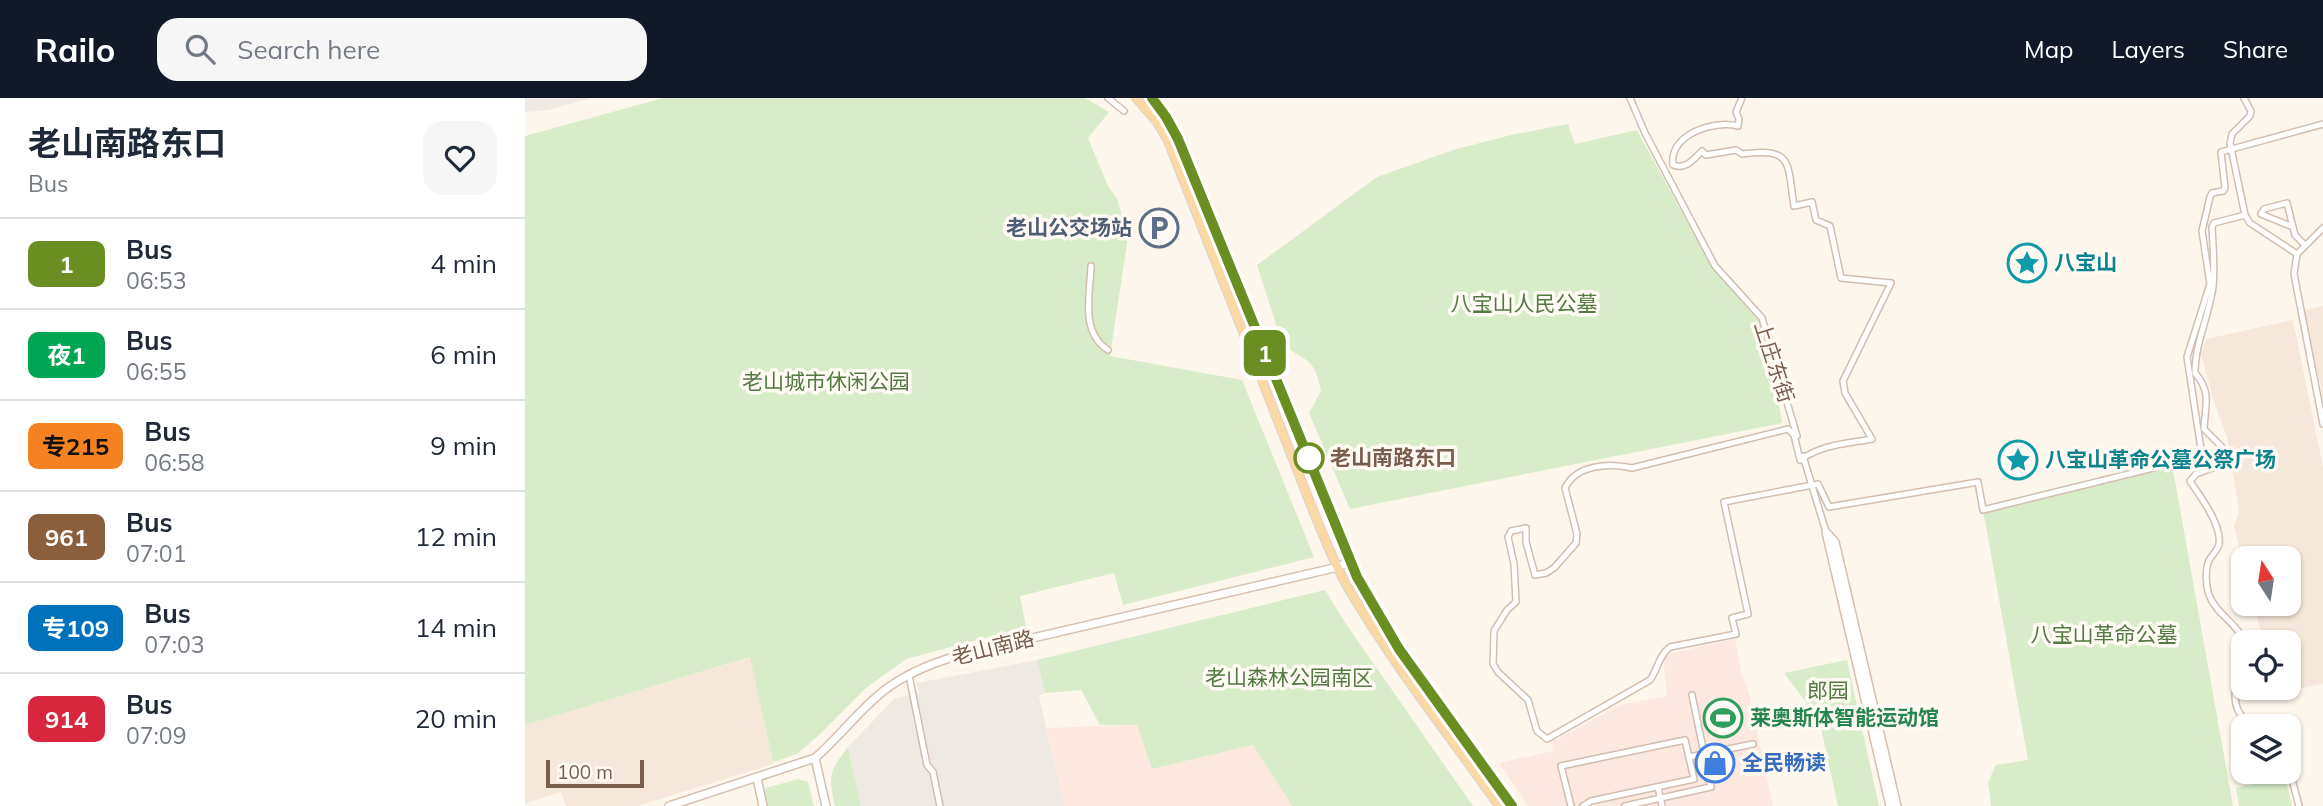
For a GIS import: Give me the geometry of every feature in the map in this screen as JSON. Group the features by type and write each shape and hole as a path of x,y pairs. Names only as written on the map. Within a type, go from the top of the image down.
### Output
{"main road":[{"path":"1152,98 1178,139 1350,561 1375,612 1512,806"},
{"path":"1140,99 1168,142 1318,523 1350,591 1392,656 1499,806"},
{"name":"上庄东街","path":"1826,532 1890,806"},
{"name":"上庄东街","path":"1826,532 1835,542 1838,552 1897,806"},
{"name":"老山南路","path":"671,806 815,758 874,698 929,664 1338,567 1350,561"},
{"path":"815,758 826,806"},
{"path":"757,778 763,806"}],"street":[{"path":"1108,98 1124,111"},
{"name":"上庄东街","path":"1630,98 1715,266 1762,318 1826,532"},
{"path":"1742,98 1736,113 1738,126 1724,123 1715,125 1683,139 1674,152 1673,165 1678,167 1691,163 1702,151 1706,155 1736,150 1742,154 1766,151 1781,155 1786,161 1794,206 1812,202 1816,220 1830,226 1841,278 1891,283 1843,381 1845,393 1872,439 1821,448 1800,460 1794,435 1788,429 1632,468 1610,465 1584,471 1568,481 1565,488 1577,534 1576,543 1554,568 1540,575 1535,575 1526,542 1526,528 1511,531 1508,537 1514,564 1516,602 1507,610 1494,631 1493,664 1528,700 1537,731 1548,739 1650,680 1663,652 1670,647 1736,634 1732,618 1748,614 1724,502 1818,484 1829,507 1978,482 1983,510 2202,456 2187,357 2210,284 2202,231 2212,193 2225,188 2221,152 2323,124"},
{"path":"2244,98 2251,116 2232,134 2230,143 2245,215 2250,223 2297,254"},
{"path":"2293,227 2261,214 2264,209 2287,203 2293,227 2295,235 2305,246"},
{"path":"2237,630 2219,613 2209,594 2206,580 2208,563 2219,547 2219,537 2210,512 2190,481 2196,474 2224,464 2223,448 2204,429 2207,396 2203,382 2195,373 2195,362 2212,289 2212,227 2214,223 2245,215"},
{"path":"2323,229 2297,254 2294,274 2323,424"},
{"path":"1091,266 1090,330 1096,343 1108,350"},
{"path":"909,675 927,765 933,772 940,806"},
{"path":"1625,806 1711,787 1692,695"},
{"path":"1571,806 1561,766 1685,740 1694,779 1591,801 1583,806"},
{"path":"1689,757 1753,744"},
{"path":"2293,784 2299,806"},
{"path":"1658,787 1662,806"}],"shaded area":[{"path":"525,98 592,98 548,110 525,112"},
{"path":"2323,306 2323,398 2304,310"},
{"path":"2293,320 2323,467 2323,684 2301,688 2301,630 2261,630 2256,616 2301,616 2301,546 2239,546 2234,526 2239,511 2227,437 2201,354 2206,339"},
{"path":"1735,639 1773,806 1528,806 1499,763 1553,751 1552,742 1620,705 1667,696 1663,655"},
{"path":"751,657 773,764 638,806 566,806 561,792 525,804 525,725"},
{"path":"1037,660 1045,693 1039,696 1064,806 861,806 848,747 895,698 919,693 917,683"},
{"path":"1137,725 1153,769 1253,745 1292,806 1064,806 1047,728"}],"green space":[{"name":"老山城市休闲公园","path":"663,98 1085,98 1109,112 1088,138 1109,188 1117,198 1128,237 1110,356 1242,380 1314,557 1123,605 1114,573 1020,596 1026,627 906,659 866,688 797,754 773,762 750,657 525,725 525,136"},
{"name":"八宝山人民公墓","path":"1568,124 1575,144 1637,130 1710,264 1757,314 1773,368 1782,423 1350,509 1309,413 1321,391 1316,373 1305,359 1283,346 1257,265 1377,177 1453,150"},
{"name":"八宝山革命公墓","path":"2172,464 2233,806 1991,806 1988,782 1996,765 2028,760 1983,510"},
{"name":"老山森林公园南区","path":"1325,590 1473,806 1292,806 1253,745 1152,769 1137,725 1100,725 1081,690 1045,693 1037,660"},
{"name":"郎园","path":"1847,660 1879,806 1838,806 1819,719 1784,673"},
{"path":"848,747 861,806 835,806 831,787 832,774"},
{"path":"798,779 808,782 814,806 766,806 763,795 766,788"},
{"path":"2252,784 2287,784 2292,806 2239,806 2236,788"}],"bus line":[{"name":"1","path":"1152,98 1178,139 1357,577 1399,649 1512,806"}],"place":[{"name":"老山公交场站","path":"1159,228"},
{"name":"八宝山","path":"2027,263"},
{"name":"老山南路东口","path":"1309,458"},
{"name":"八宝山革命公墓公祭广场","path":"2018,460"},
{"name":"莱奥斯体智能运动馆","path":"1723,718"},
{"name":"全民畅读","path":"1715,763"}]}
